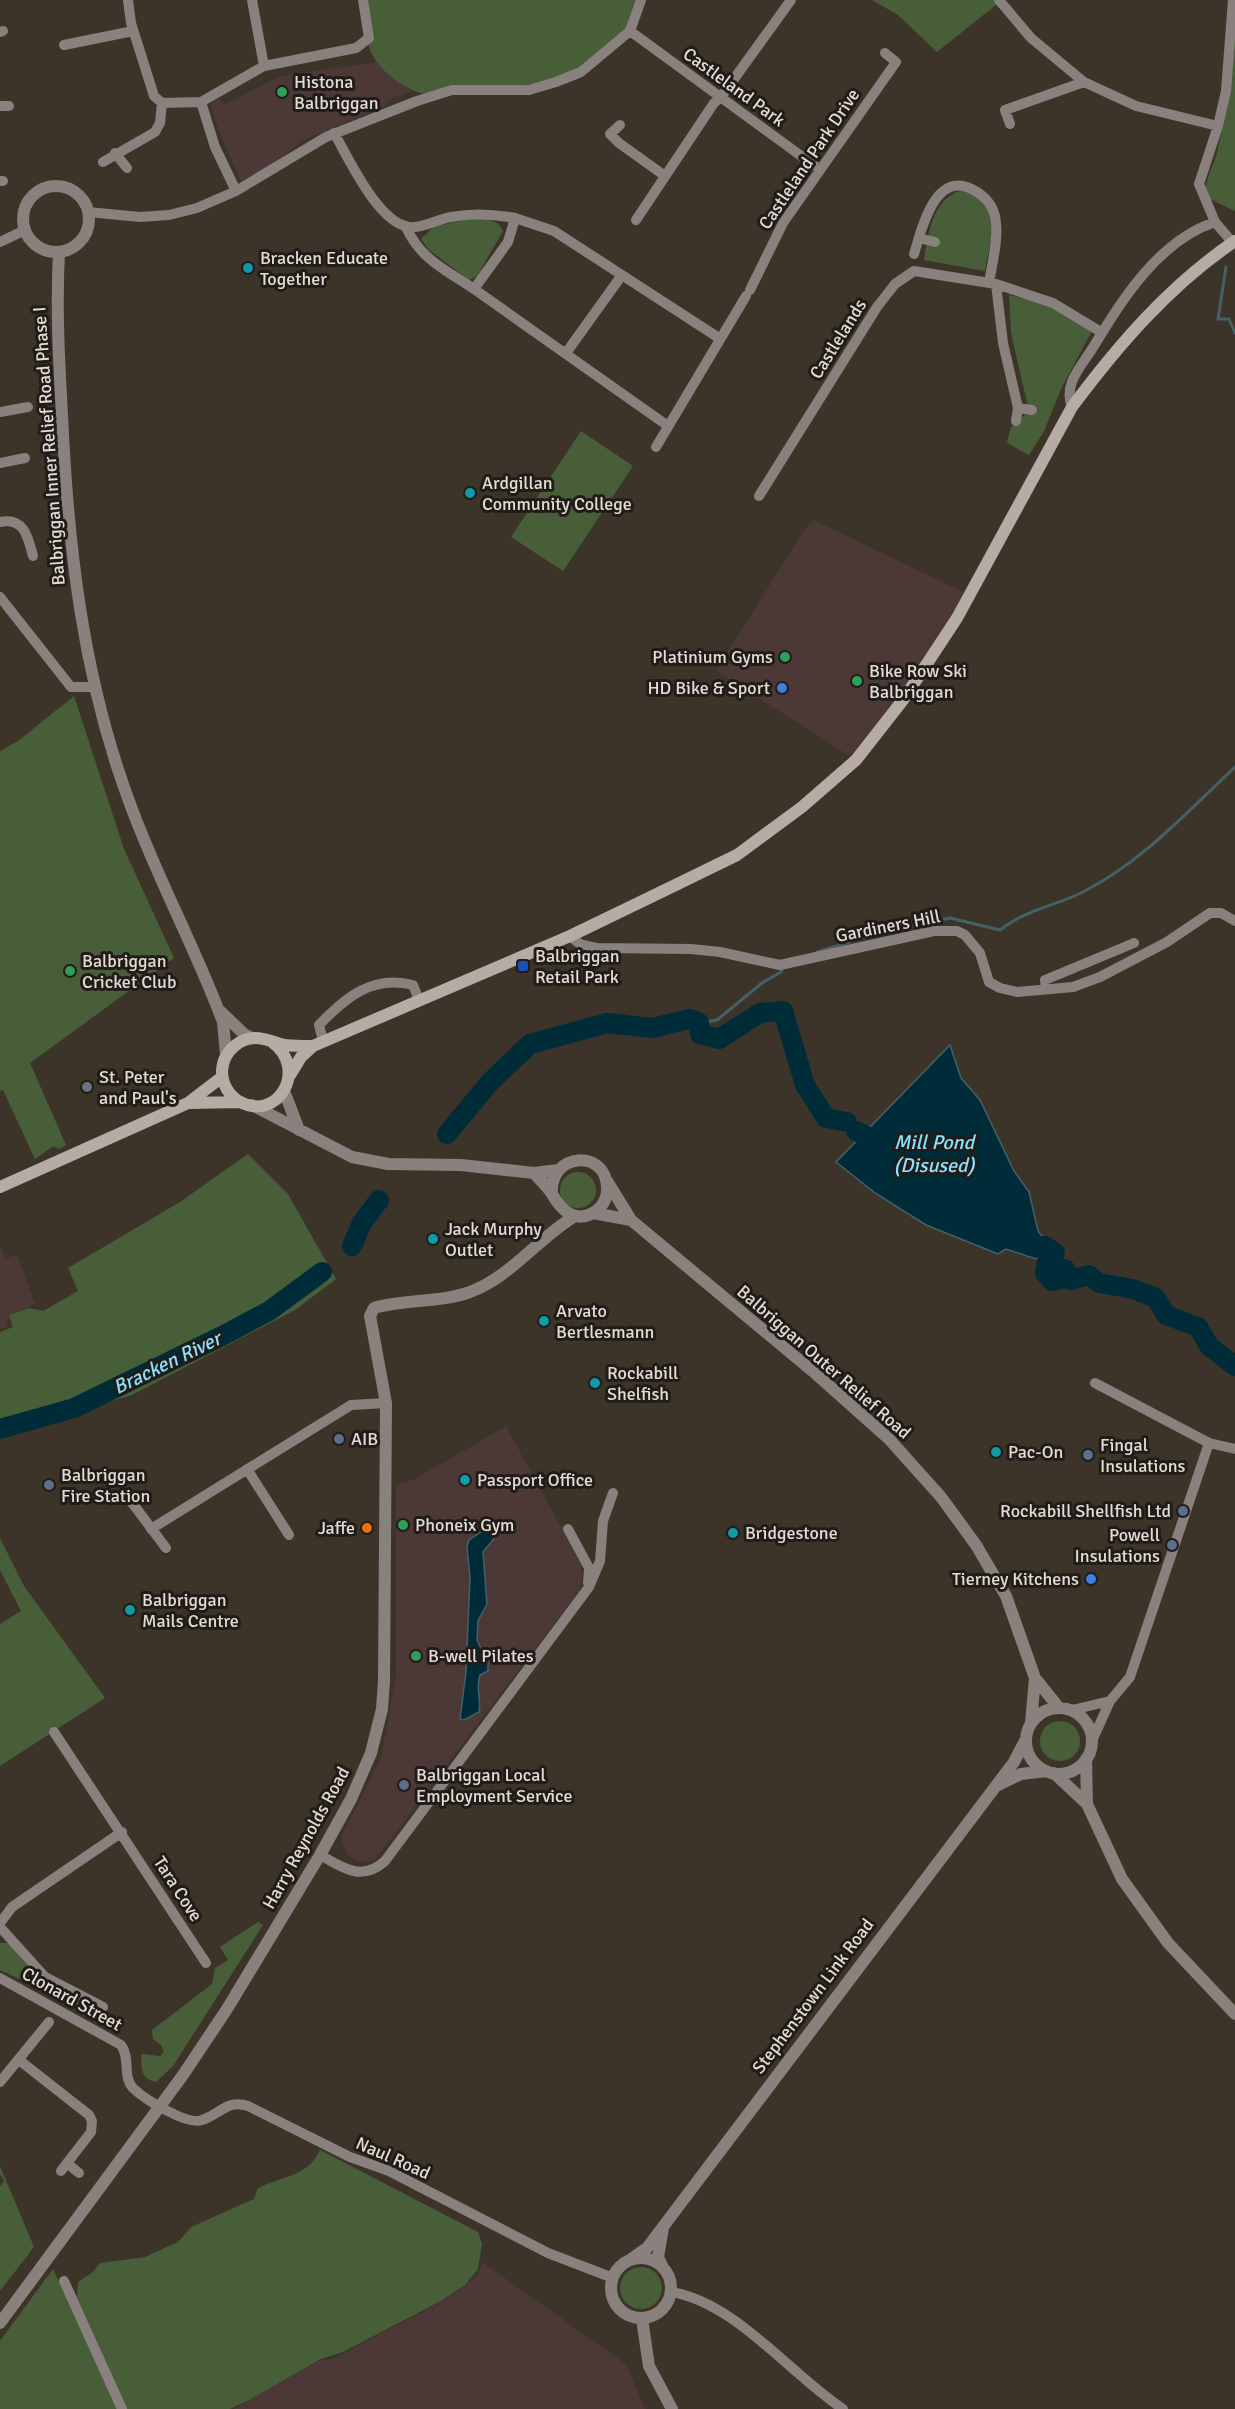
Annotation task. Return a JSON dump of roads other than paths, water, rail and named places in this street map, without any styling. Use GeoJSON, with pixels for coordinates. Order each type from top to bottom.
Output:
{"type":"FeatureCollection","features":[{"type":"Feature","properties":{"kind":"main road"},"geometry":{"type":"LineString","coordinates":[[188,1103],[270,1103],[284,1091],[301,1057],[318,1044],[570,936],[737,855],[802,807],[856,760],[903,700],[957,618],[1072,407],[1138,325],[1194,271],[1234,242]]}},
{"type":"Feature","properties":{"kind":"main road"},"geometry":{"type":"LineString","coordinates":[[247,1104],[226,1087],[222,1077],[226,1055],[242,1041],[252,1038],[272,1042],[318,1044]]}},
{"type":"Feature","properties":{"kind":"main road"},"geometry":{"type":"LineString","coordinates":[[272,1042],[286,1055],[290,1075]]}},
{"type":"Feature","properties":{"kind":"main road"},"geometry":{"type":"LineString","coordinates":[[0,1187],[188,1103],[222,1077]]}},
{"type":"Feature","properties":{"kind":"street"},"geometry":{"type":"LineString","coordinates":[[128,0],[133,31],[154,96],[162,103],[201,102],[264,66],[356,48],[366,43],[369,38],[363,0]]}},
{"type":"Feature","properties":{"kind":"street"},"geometry":{"type":"LineString","coordinates":[[252,0],[264,66]]}},
{"type":"Feature","properties":{"kind":"street"},"geometry":{"type":"LineString","coordinates":[[88,212],[140,217],[169,215],[197,208],[236,191],[334,134],[417,101],[452,90],[529,90],[556,82],[581,72],[630,31],[641,0]]}},
{"type":"Feature","properties":{"kind":"street"},"geometry":{"type":"LineString","coordinates":[[636,220],[714,103],[721,98],[791,0]]}},
{"type":"Feature","properties":{"kind":"street"},"geometry":{"type":"LineString","coordinates":[[999,0],[1031,38],[1084,82],[1136,106],[1218,126]]}},
{"type":"Feature","properties":{"kind":"street"},"geometry":{"type":"LineString","coordinates":[[1233,0],[1226,91],[1218,126],[1199,184],[1215,222],[1234,242]]}},
{"type":"Feature","properties":{"kind":"street"},"geometry":{"type":"LineString","coordinates":[[64,45],[133,31]]}},
{"type":"Feature","properties":{"kind":"street","name":"Castleland Park"},"geometry":{"type":"LineString","coordinates":[[630,31],[819,169]]}},
{"type":"Feature","properties":{"kind":"street","name":"Castleland Park Drive"},"geometry":{"type":"LineString","coordinates":[[656,447],[719,338],[748,293],[783,223],[896,62],[885,54]]}},
{"type":"Feature","properties":{"kind":"street"},"geometry":{"type":"LineString","coordinates":[[1010,124],[1005,110],[1084,82]]}},
{"type":"Feature","properties":{"kind":"street"},"geometry":{"type":"LineString","coordinates":[[201,102],[214,147],[236,191]]}},
{"type":"Feature","properties":{"kind":"street"},"geometry":{"type":"LineString","coordinates":[[103,162],[155,132],[160,123],[162,103]]}},
{"type":"Feature","properties":{"kind":"street"},"geometry":{"type":"LineString","coordinates":[[620,125],[610,134],[665,176]]}},
{"type":"Feature","properties":{"kind":"street"},"geometry":{"type":"LineString","coordinates":[[334,134],[364,187],[395,222],[406,227],[485,213],[515,218],[554,231],[719,338]]}},
{"type":"Feature","properties":{"kind":"street"},"geometry":{"type":"LineString","coordinates":[[115,153],[126,168]]}},
{"type":"Feature","properties":{"kind":"street"},"geometry":{"type":"LineString","coordinates":[[914,254],[928,209],[940,195],[952,187],[965,186],[976,191],[992,208],[996,223],[992,284],[1018,408],[1016,422]]}},
{"type":"Feature","properties":{"kind":"street"},"geometry":{"type":"LineString","coordinates":[[48,187],[69,188],[78,194],[88,212],[86,234],[79,243],[59,252],[38,247],[25,230],[25,208],[38,192],[48,187]]}},
{"type":"Feature","properties":{"kind":"street"},"geometry":{"type":"LineString","coordinates":[[474,289],[508,242],[515,218]]}},
{"type":"Feature","properties":{"kind":"street"},"geometry":{"type":"LineString","coordinates":[[1072,407],[1069,399],[1071,381],[1121,302],[1153,264],[1188,235],[1215,222]]}},
{"type":"Feature","properties":{"kind":"street"},"geometry":{"type":"LineString","coordinates":[[406,227],[413,243],[422,255],[668,426]]}},
{"type":"Feature","properties":{"kind":"street"},"geometry":{"type":"LineString","coordinates":[[0,242],[25,230]]}},
{"type":"Feature","properties":{"kind":"street"},"geometry":{"type":"LineString","coordinates":[[919,238],[935,242]]}},
{"type":"Feature","properties":{"kind":"street","name":"Balbriggan Inner Relief Road Phase I"},"geometry":{"type":"LineString","coordinates":[[59,252],[58,347],[68,527],[75,585],[94,687],[129,802],[223,1022],[226,1055]]}},
{"type":"Feature","properties":{"kind":"street","name":"Castlelands"},"geometry":{"type":"LineString","coordinates":[[759,496],[877,307],[895,284],[914,271],[992,284],[1053,303],[1101,332]]}},
{"type":"Feature","properties":{"kind":"street"},"geometry":{"type":"LineString","coordinates":[[566,353],[622,275]]}},
{"type":"Feature","properties":{"kind":"street"},"geometry":{"type":"LineString","coordinates":[[0,412],[28,406]]}},
{"type":"Feature","properties":{"kind":"street"},"geometry":{"type":"LineString","coordinates":[[1018,408],[1032,410]]}},
{"type":"Feature","properties":{"kind":"street"},"geometry":{"type":"LineString","coordinates":[[0,463],[25,458]]}},
{"type":"Feature","properties":{"kind":"street"},"geometry":{"type":"LineString","coordinates":[[0,522],[13,520],[20,524],[27,534],[33,556]]}},
{"type":"Feature","properties":{"kind":"street"},"geometry":{"type":"LineString","coordinates":[[0,597],[71,687],[94,687]]}},
{"type":"Feature","properties":{"kind":"street","name":"Gardiners Hill"},"geometry":{"type":"LineString","coordinates":[[570,936],[580,944],[597,948],[700,950],[784,965],[934,931],[957,931],[974,943],[989,982],[1000,988],[1017,992],[1072,987],[1100,978],[1167,942],[1210,914],[1221,913],[1235,921]]}},
{"type":"Feature","properties":{"kind":"street"},"geometry":{"type":"LineString","coordinates":[[1046,990],[1045,980],[1134,943]]}},
{"type":"Feature","properties":{"kind":"street"},"geometry":{"type":"LineString","coordinates":[[318,1044],[319,1025],[343,1000],[357,992],[381,984],[404,983],[413,985],[419,1000]]}},
{"type":"Feature","properties":{"kind":"street","name":"Balbriggan Inner Relief Road Phase I"},"geometry":{"type":"LineString","coordinates":[[217,1008],[244,1034],[252,1038]]}},
{"type":"Feature","properties":{"kind":"street"},"geometry":{"type":"LineString","coordinates":[[284,1091],[299,1130]]}},
{"type":"Feature","properties":{"kind":"street"},"geometry":{"type":"LineString","coordinates":[[247,1104],[328,1147],[352,1157],[370,1161],[388,1164],[513,1169],[534,1173],[558,1170]]}},
{"type":"Feature","properties":{"kind":"street"},"geometry":{"type":"LineString","coordinates":[[534,1173],[553,1198],[566,1213],[575,1216],[593,1213],[606,1199],[607,1181],[597,1167],[581,1160],[564,1164],[553,1178],[553,1198],[552,1230]]}},
{"type":"Feature","properties":{"kind":"street","name":"Balbriggan Outer Relief Road"},"geometry":{"type":"LineString","coordinates":[[607,1181],[631,1220],[889,1439],[941,1497],[976,1545],[1006,1596],[1035,1678],[1059,1708]]}},
{"type":"Feature","properties":{"kind":"street","name":"Balbriggan Outer Relief Road"},"geometry":{"type":"LineString","coordinates":[[593,1213],[631,1220]]}},
{"type":"Feature","properties":{"kind":"street","name":"Harry Reynolds Road"},"geometry":{"type":"LineString","coordinates":[[0,2323],[161,2106],[227,2010],[320,1855],[365,1770],[382,1709],[386,1651],[387,1403],[371,1324],[370,1316],[374,1308],[389,1304],[440,1299],[471,1292],[522,1260],[552,1230],[575,1216]]}},
{"type":"Feature","properties":{"kind":"street"},"geometry":{"type":"LineString","coordinates":[[1095,1383],[1209,1443],[1235,1449]]}},
{"type":"Feature","properties":{"kind":"street"},"geometry":{"type":"LineString","coordinates":[[152,1529],[351,1405],[387,1403]]}},
{"type":"Feature","properties":{"kind":"street"},"geometry":{"type":"LineString","coordinates":[[1209,1443],[1130,1677],[1110,1701],[1092,1741],[1086,1759],[1087,1804],[1122,1879],[1146,1914],[1204,1984],[1235,2014]]}},
{"type":"Feature","properties":{"kind":"street"},"geometry":{"type":"LineString","coordinates":[[247,1468],[289,1535]]}},
{"type":"Feature","properties":{"kind":"street"},"geometry":{"type":"LineString","coordinates":[[320,1855],[356,1873],[376,1869],[385,1861],[587,1589],[600,1561],[603,1521],[613,1493]]}},
{"type":"Feature","properties":{"kind":"street"},"geometry":{"type":"LineString","coordinates":[[130,1500],[166,1548]]}},
{"type":"Feature","properties":{"kind":"street"},"geometry":{"type":"LineString","coordinates":[[568,1529],[589,1568],[587,1589]]}},
{"type":"Feature","properties":{"kind":"street","name":"Balbriggan Outer Relief Road"},"geometry":{"type":"LineString","coordinates":[[1031,1723],[1035,1678]]}},
{"type":"Feature","properties":{"kind":"street"},"geometry":{"type":"LineString","coordinates":[[1087,1804],[1031,1758],[1026,1738],[1031,1723],[1044,1711],[1059,1708],[1072,1710],[1110,1701]]}},
{"type":"Feature","properties":{"kind":"street"},"geometry":{"type":"LineString","coordinates":[[1072,1710],[1086,1722],[1092,1741]]}},
{"type":"Feature","properties":{"kind":"street","name":"Tara Cove"},"geometry":{"type":"LineString","coordinates":[[54,1731],[206,1962]]}},
{"type":"Feature","properties":{"kind":"street","name":"Stephenstown Link Road"},"geometry":{"type":"LineString","coordinates":[[630,2260],[643,2253],[663,2227],[1014,1762],[1026,1738]]}},
{"type":"Feature","properties":{"kind":"street"},"geometry":{"type":"LineString","coordinates":[[1050,1772],[1072,1771],[1086,1759]]}},
{"type":"Feature","properties":{"kind":"street","name":"Stephenstown Link Road"},"geometry":{"type":"LineString","coordinates":[[993,1787],[1021,1774],[1050,1772]]}},
{"type":"Feature","properties":{"kind":"street"},"geometry":{"type":"LineString","coordinates":[[103,2007],[45,1977],[0,1925],[12,1907],[122,1832]]}},
{"type":"Feature","properties":{"kind":"street","name":"Clonard Street"},"geometry":{"type":"LineString","coordinates":[[0,1978],[121,2045],[127,2055],[130,2083],[134,2089],[161,2106]]}},
{"type":"Feature","properties":{"kind":"street"},"geometry":{"type":"LineString","coordinates":[[0,2082],[49,2022]]}},
{"type":"Feature","properties":{"kind":"street"},"geometry":{"type":"LineString","coordinates":[[19,2060],[89,2115],[93,2121],[91,2132],[64,2167],[79,2173]]}},
{"type":"Feature","properties":{"kind":"street","name":"Naul Road"},"geometry":{"type":"LineString","coordinates":[[161,2106],[185,2120],[194,2122],[201,2121],[232,2104],[248,2106],[350,2157],[389,2171],[548,2253],[613,2278]]}},
{"type":"Feature","properties":{"kind":"street","name":"Stephenstown Link Road"},"geometry":{"type":"LineString","coordinates":[[662,2266],[658,2257],[663,2227]]}},
{"type":"Feature","properties":{"kind":"street"},"geometry":{"type":"LineString","coordinates":[[647,2259],[662,2266],[670,2278],[671,2292],[661,2311],[642,2319],[626,2314],[615,2303],[611,2287],[613,2278],[623,2264],[630,2260],[647,2259]]}},
{"type":"Feature","properties":{"kind":"street"},"geometry":{"type":"LineString","coordinates":[[64,2281],[122,2409]]}},
{"type":"Feature","properties":{"kind":"street"},"geometry":{"type":"LineString","coordinates":[[671,2292],[684,2294],[739,2324],[806,2382],[843,2409]]}},
{"type":"Feature","properties":{"kind":"street"},"geometry":{"type":"LineString","coordinates":[[642,2319],[648,2366],[672,2409]]}},
{"type":"Feature","properties":{"kind":"water","name":"Mill Pond (Disused)"},"geometry":{"type":"Polygon","coordinates":[[[950,1045],[961,1078],[980,1100],[1014,1171],[1029,1192],[1038,1231],[1055,1253],[1036,1259],[1006,1249],[998,1254],[926,1225],[875,1193],[836,1162],[950,1045]]]}},
{"type":"Feature","properties":{"kind":"water"},"geometry":{"type":"Polygon","coordinates":[[[493,1524],[496,1527],[493,1540],[483,1552],[487,1604],[478,1621],[477,1640],[488,1663],[488,1671],[480,1675],[479,1712],[464,1720],[460,1719],[466,1672],[470,1578],[467,1547],[469,1540],[493,1524]]]}},
{"type":"Feature","properties":{"kind":"waterway"},"geometry":{"type":"LineString","coordinates":[[1226,267],[1218,319],[1229,319],[1235,333]]}},
{"type":"Feature","properties":{"kind":"waterway"},"geometry":{"type":"LineString","coordinates":[[817,952],[876,934],[950,918],[1000,930],[1030,913],[1083,892],[1105,880],[1163,835],[1235,767]]}},
{"type":"Feature","properties":{"kind":"waterway"},"geometry":{"type":"LineString","coordinates":[[699,1023],[717,1020],[762,983],[781,972],[783,967]]}},
{"type":"Feature","properties":{"kind":"waterway","name":"Bracken River"},"geometry":{"type":"LineString","coordinates":[[447,1134],[490,1082],[530,1044],[607,1023],[652,1028],[690,1019],[699,1023],[700,1034],[719,1039],[760,1013],[783,1011],[805,1085],[826,1118],[847,1122]]}},
{"type":"Feature","properties":{"kind":"waterway","name":"Bracken River"},"geometry":{"type":"LineString","coordinates":[[856,1131],[886,1146]]}},
{"type":"Feature","properties":{"kind":"waterway","name":"Bracken River"},"geometry":{"type":"LineString","coordinates":[[352,1246],[362,1223],[379,1200]]}},
{"type":"Feature","properties":{"kind":"waterway","name":"Bracken River"},"geometry":{"type":"LineString","coordinates":[[1031,1246],[1045,1246],[1055,1253],[1047,1262],[1045,1273],[1052,1281],[1062,1279],[1065,1269],[1070,1280],[1089,1275],[1099,1283],[1133,1289],[1156,1298],[1166,1315],[1198,1327],[1209,1346],[1235,1366]]}},
{"type":"Feature","properties":{"kind":"waterway","name":"Bracken River"},"geometry":{"type":"LineString","coordinates":[[0,1429],[74,1408],[222,1336],[269,1311],[322,1272]]}},
{"type":"Feature","properties":{"kind":"place","name":"Histona Balbriggan"},"geometry":{"type":"Point","coordinates":[282,92]}},
{"type":"Feature","properties":{"kind":"place","name":"Bracken Educate Together"},"geometry":{"type":"Point","coordinates":[248,268]}},
{"type":"Feature","properties":{"kind":"place","name":"Ardgillan Community College"},"geometry":{"type":"Point","coordinates":[470,493]}},
{"type":"Feature","properties":{"kind":"place","name":"Platinium Gyms"},"geometry":{"type":"Point","coordinates":[785,657]}},
{"type":"Feature","properties":{"kind":"place","name":"Bike Row Ski Balbriggan"},"geometry":{"type":"Point","coordinates":[857,681]}},
{"type":"Feature","properties":{"kind":"place","name":"HD Bike & Sport"},"geometry":{"type":"Point","coordinates":[782,688]}},
{"type":"Feature","properties":{"kind":"place","name":"Balbriggan Retail Park"},"geometry":{"type":"Point","coordinates":[523,966]}},
{"type":"Feature","properties":{"kind":"place","name":"Balbriggan Cricket Club"},"geometry":{"type":"Point","coordinates":[70,971]}},
{"type":"Feature","properties":{"kind":"place","name":"St. Peter and Paul's"},"geometry":{"type":"Point","coordinates":[87,1087]}},
{"type":"Feature","properties":{"kind":"place","name":"Jack Murphy Outlet"},"geometry":{"type":"Point","coordinates":[433,1239]}},
{"type":"Feature","properties":{"kind":"place","name":"Arvato Bertlesmann"},"geometry":{"type":"Point","coordinates":[544,1321]}},
{"type":"Feature","properties":{"kind":"place","name":"Rockabill Shelfish"},"geometry":{"type":"Point","coordinates":[595,1383]}},
{"type":"Feature","properties":{"kind":"place","name":"AIB"},"geometry":{"type":"Point","coordinates":[339,1439]}},
{"type":"Feature","properties":{"kind":"place","name":"Pac-On"},"geometry":{"type":"Point","coordinates":[996,1452]}},
{"type":"Feature","properties":{"kind":"place","name":"Fingal Insulations"},"geometry":{"type":"Point","coordinates":[1088,1455]}},
{"type":"Feature","properties":{"kind":"place","name":"Passport Office"},"geometry":{"type":"Point","coordinates":[465,1480]}},
{"type":"Feature","properties":{"kind":"place","name":"Balbriggan Fire Station"},"geometry":{"type":"Point","coordinates":[49,1485]}},
{"type":"Feature","properties":{"kind":"place","name":"Rockabill Shellfish Ltd"},"geometry":{"type":"Point","coordinates":[1183,1511]}},
{"type":"Feature","properties":{"kind":"place","name":"Phoneix Gym"},"geometry":{"type":"Point","coordinates":[403,1525]}},
{"type":"Feature","properties":{"kind":"place","name":"Jaffe"},"geometry":{"type":"Point","coordinates":[367,1528]}},
{"type":"Feature","properties":{"kind":"place","name":"Bridgestone"},"geometry":{"type":"Point","coordinates":[733,1533]}},
{"type":"Feature","properties":{"kind":"place","name":"Powell Insulations"},"geometry":{"type":"Point","coordinates":[1172,1545]}},
{"type":"Feature","properties":{"kind":"place","name":"Tierney Kitchens"},"geometry":{"type":"Point","coordinates":[1091,1579]}},
{"type":"Feature","properties":{"kind":"place","name":"Balbriggan Mails Centre"},"geometry":{"type":"Point","coordinates":[130,1610]}},
{"type":"Feature","properties":{"kind":"place","name":"B-well Pilates"},"geometry":{"type":"Point","coordinates":[416,1656]}},
{"type":"Feature","properties":{"kind":"place","name":"Balbriggan Local Employment Service"},"geometry":{"type":"Point","coordinates":[404,1785]}}]}
